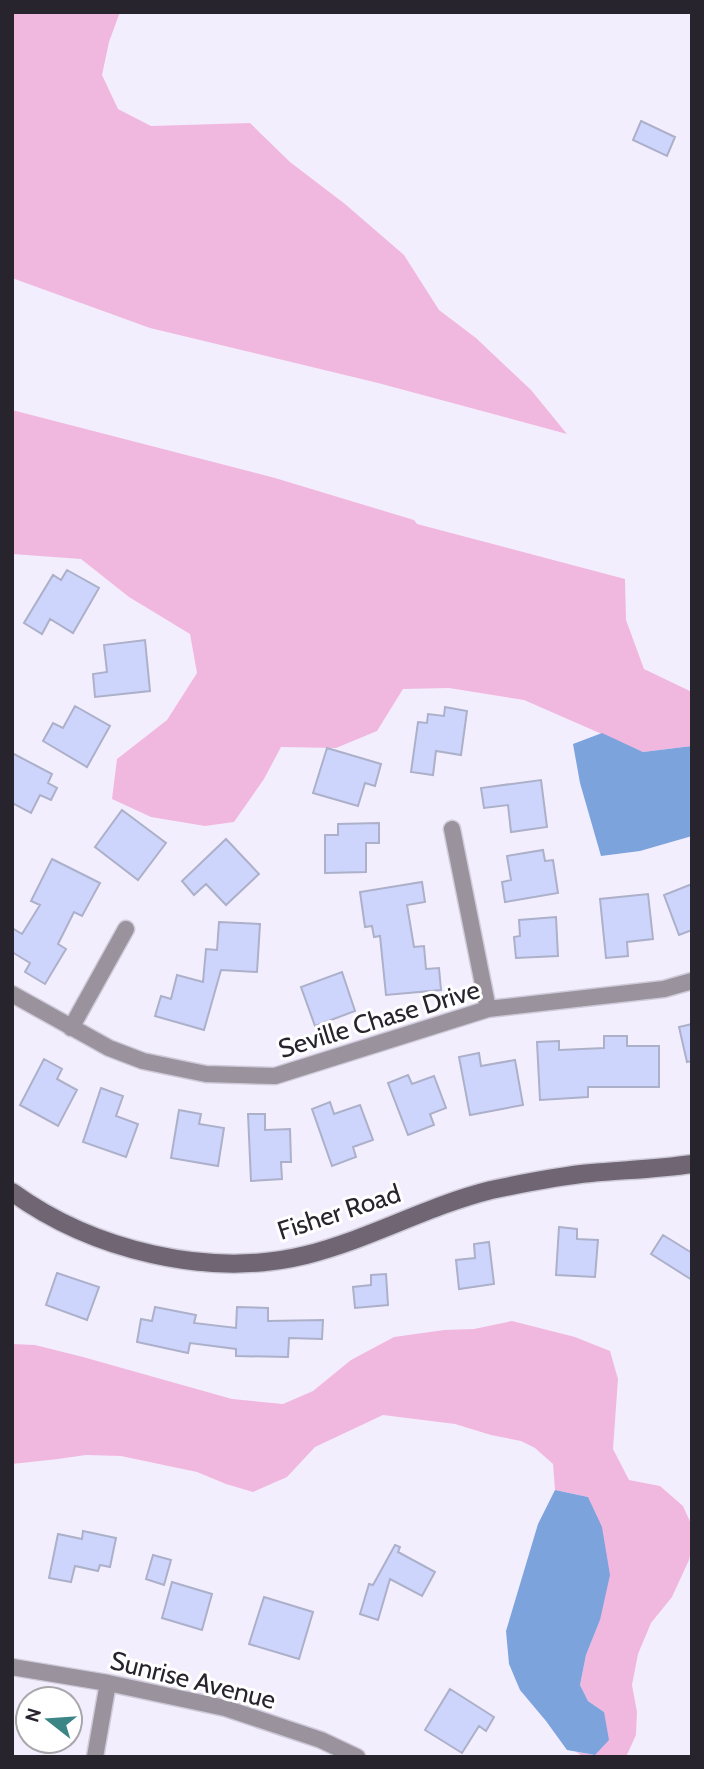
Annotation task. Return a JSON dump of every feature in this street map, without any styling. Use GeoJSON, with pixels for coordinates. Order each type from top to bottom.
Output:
{"type":"FeatureCollection","features":[{"type":"Feature","properties":{"kind":"street"},"geometry":{"type":"LineString","coordinates":[[452,829],[488,1009]]}},
{"type":"Feature","properties":{"kind":"street"},"geometry":{"type":"LineString","coordinates":[[71,1028],[126,929]]}},
{"type":"Feature","properties":{"kind":"street","name":"Seville Chase Drive"},"geometry":{"type":"LineString","coordinates":[[12,994],[109,1048],[143,1060],[206,1074],[275,1076],[488,1009],[664,989],[692,981]]}},
{"type":"Feature","properties":{"kind":"street","name":"Fisher Road"},"geometry":{"type":"LineString","coordinates":[[12,1192],[71,1227],[135,1252],[194,1262],[254,1263],[304,1256],[359,1239],[447,1203],[490,1191],[589,1173],[692,1164]]}},
{"type":"Feature","properties":{"kind":"street","name":"Sunrise Avenue"},"geometry":{"type":"LineString","coordinates":[[12,1667],[108,1683],[225,1708],[321,1740],[357,1757]]}},
{"type":"Feature","properties":{"kind":"street"},"geometry":{"type":"LineString","coordinates":[[95,1757],[108,1683]]}},
{"type":"Feature","properties":{"kind":"shaded area"},"geometry":{"type":"Polygon","coordinates":[[[12,12],[120,12],[109,42],[102,75],[118,109],[151,126],[250,123],[290,162],[345,204],[404,255],[439,310],[476,338],[531,390],[567,434],[378,383],[150,328],[12,278],[12,12]]]}},
{"type":"Feature","properties":{"kind":"shaded area"},"geometry":{"type":"Polygon","coordinates":[[[12,410],[275,478],[414,520],[417,524],[625,579],[626,620],[644,669],[692,692],[692,746],[643,752],[524,700],[449,688],[403,689],[377,731],[336,748],[281,747],[264,779],[234,822],[205,826],[151,817],[112,799],[117,759],[167,720],[197,673],[190,634],[129,597],[81,559],[12,554],[12,410]]]}},
{"type":"Feature","properties":{"kind":"shaded area"},"geometry":{"type":"Polygon","coordinates":[[[512,1321],[575,1337],[610,1351],[618,1379],[613,1449],[629,1480],[660,1486],[683,1506],[692,1526],[689,1560],[672,1597],[651,1623],[638,1654],[632,1685],[637,1712],[636,1735],[626,1757],[584,1757],[576,1752],[595,1755],[604,1712],[588,1701],[580,1685],[586,1655],[600,1620],[588,1497],[555,1490],[553,1464],[535,1448],[521,1441],[455,1424],[383,1415],[315,1447],[287,1477],[253,1492],[197,1472],[121,1456],[86,1455],[12,1464],[12,1344],[35,1345],[83,1357],[232,1399],[283,1404],[313,1391],[351,1360],[394,1337],[474,1329],[512,1321]]]}},
{"type":"Feature","properties":{"kind":"water"},"geometry":{"type":"Polygon","coordinates":[[[602,733],[643,752],[692,746],[692,836],[640,851],[601,856],[580,783],[573,744],[602,733]]]}},
{"type":"Feature","properties":{"kind":"water"},"geometry":{"type":"Polygon","coordinates":[[[555,1490],[588,1497],[602,1527],[610,1575],[600,1620],[586,1655],[580,1685],[588,1701],[604,1712],[609,1740],[595,1755],[567,1750],[520,1690],[509,1664],[506,1631],[538,1524],[555,1490]]]}},
{"type":"Feature","properties":{"kind":"building"},"geometry":{"type":"Polygon","coordinates":[[[641,121],[675,137],[667,156],[633,140],[641,121]]]}},
{"type":"Feature","properties":{"kind":"building"},"geometry":{"type":"Polygon","coordinates":[[[67,570],[99,588],[73,633],[50,619],[42,634],[24,623],[53,575],[61,580],[67,570]]]}},
{"type":"Feature","properties":{"kind":"building"},"geometry":{"type":"Polygon","coordinates":[[[145,640],[150,691],[95,697],[93,674],[107,672],[104,645],[145,640]]]}},
{"type":"Feature","properties":{"kind":"building"},"geometry":{"type":"Polygon","coordinates":[[[75,706],[110,726],[87,767],[43,741],[53,723],[63,728],[75,706]]]}},
{"type":"Feature","properties":{"kind":"building"},"geometry":{"type":"Polygon","coordinates":[[[445,707],[467,711],[461,755],[436,751],[433,775],[411,772],[418,722],[427,723],[428,714],[444,716],[445,707]]]}},
{"type":"Feature","properties":{"kind":"building"},"geometry":{"type":"Polygon","coordinates":[[[327,748],[381,764],[375,786],[365,783],[358,806],[313,793],[327,748]]]}},
{"type":"Feature","properties":{"kind":"building"},"geometry":{"type":"Polygon","coordinates":[[[12,753],[52,774],[48,783],[57,788],[51,800],[40,795],[31,813],[12,803],[12,753]]]}},
{"type":"Feature","properties":{"kind":"building"},"geometry":{"type":"Polygon","coordinates":[[[541,780],[547,827],[511,832],[508,805],[484,808],[481,788],[541,780]]]}},
{"type":"Feature","properties":{"kind":"building"},"geometry":{"type":"Polygon","coordinates":[[[122,810],[166,843],[138,880],[95,847],[122,810]]]}},
{"type":"Feature","properties":{"kind":"building"},"geometry":{"type":"Polygon","coordinates":[[[379,823],[379,843],[366,843],[366,872],[325,873],[325,835],[338,835],[338,824],[379,823]]]}},
{"type":"Feature","properties":{"kind":"building"},"geometry":{"type":"Polygon","coordinates":[[[226,839],[259,874],[226,905],[206,884],[194,895],[182,881],[226,839]]]}},
{"type":"Feature","properties":{"kind":"building"},"geometry":{"type":"Polygon","coordinates":[[[543,850],[545,861],[553,860],[558,893],[505,902],[502,882],[511,880],[507,856],[543,850]]]}},
{"type":"Feature","properties":{"kind":"building"},"geometry":{"type":"Polygon","coordinates":[[[52,859],[100,883],[82,916],[74,912],[58,944],[66,949],[45,984],[25,972],[30,963],[12,952],[12,928],[22,934],[40,905],[31,901],[52,859]]]}},
{"type":"Feature","properties":{"kind":"building"},"geometry":{"type":"Polygon","coordinates":[[[422,882],[425,902],[407,905],[414,947],[424,946],[426,969],[439,968],[441,990],[386,995],[380,936],[374,937],[372,926],[365,927],[360,892],[422,882]]]}},
{"type":"Feature","properties":{"kind":"building"},"geometry":{"type":"Polygon","coordinates":[[[692,884],[692,930],[679,935],[664,895],[692,884]]]}},
{"type":"Feature","properties":{"kind":"building"},"geometry":{"type":"Polygon","coordinates":[[[648,894],[653,939],[627,942],[628,956],[606,958],[600,899],[648,894]]]}},
{"type":"Feature","properties":{"kind":"building"},"geometry":{"type":"Polygon","coordinates":[[[556,917],[558,956],[516,958],[514,937],[520,936],[519,920],[556,917]]]}},
{"type":"Feature","properties":{"kind":"building"},"geometry":{"type":"Polygon","coordinates":[[[219,922],[260,924],[257,972],[221,970],[204,1030],[155,1016],[161,996],[171,999],[177,975],[203,982],[206,949],[217,950],[219,922]]]}},
{"type":"Feature","properties":{"kind":"building"},"geometry":{"type":"Polygon","coordinates":[[[342,972],[355,1011],[315,1026],[301,987],[342,972]]]}},
{"type":"Feature","properties":{"kind":"building"},"geometry":{"type":"Polygon","coordinates":[[[692,1024],[692,1061],[687,1062],[679,1027],[692,1024]]]}},
{"type":"Feature","properties":{"kind":"building"},"geometry":{"type":"Polygon","coordinates":[[[604,1036],[627,1036],[627,1046],[659,1046],[659,1087],[588,1087],[588,1097],[540,1100],[537,1042],[559,1041],[559,1050],[604,1048],[604,1036]]]}},
{"type":"Feature","properties":{"kind":"building"},"geometry":{"type":"Polygon","coordinates":[[[479,1053],[481,1066],[515,1060],[523,1105],[470,1115],[459,1057],[479,1053]]]}},
{"type":"Feature","properties":{"kind":"building"},"geometry":{"type":"Polygon","coordinates":[[[44,1059],[62,1069],[57,1079],[77,1090],[58,1126],[20,1105],[44,1059]]]}},
{"type":"Feature","properties":{"kind":"building"},"geometry":{"type":"Polygon","coordinates":[[[408,1075],[412,1084],[434,1076],[446,1108],[430,1114],[434,1125],[408,1135],[388,1083],[408,1075]]]}},
{"type":"Feature","properties":{"kind":"building"},"geometry":{"type":"Polygon","coordinates":[[[101,1088],[123,1096],[116,1116],[138,1124],[126,1157],[83,1142],[101,1088]]]}},
{"type":"Feature","properties":{"kind":"building"},"geometry":{"type":"Polygon","coordinates":[[[330,1102],[334,1114],[360,1105],[373,1140],[353,1147],[356,1157],[332,1166],[312,1109],[330,1102]]]}},
{"type":"Feature","properties":{"kind":"building"},"geometry":{"type":"Polygon","coordinates":[[[179,1110],[201,1114],[199,1124],[224,1128],[218,1166],[171,1158],[179,1110]]]}},
{"type":"Feature","properties":{"kind":"building"},"geometry":{"type":"Polygon","coordinates":[[[248,1114],[265,1114],[265,1130],[290,1129],[291,1162],[281,1162],[282,1179],[251,1181],[248,1114]]]}},
{"type":"Feature","properties":{"kind":"building"},"geometry":{"type":"Polygon","coordinates":[[[559,1227],[577,1229],[577,1239],[598,1240],[595,1277],[556,1275],[559,1227]]]}},
{"type":"Feature","properties":{"kind":"building"},"geometry":{"type":"Polygon","coordinates":[[[663,1235],[692,1253],[692,1280],[651,1254],[663,1235]]]}},
{"type":"Feature","properties":{"kind":"building"},"geometry":{"type":"Polygon","coordinates":[[[489,1242],[494,1284],[459,1289],[456,1260],[475,1258],[474,1244],[489,1242]]]}},
{"type":"Feature","properties":{"kind":"building"},"geometry":{"type":"Polygon","coordinates":[[[57,1273],[99,1287],[87,1320],[46,1305],[57,1273]]]}},
{"type":"Feature","properties":{"kind":"building"},"geometry":{"type":"Polygon","coordinates":[[[386,1274],[388,1305],[355,1308],[353,1287],[371,1285],[371,1275],[386,1274]]]}},
{"type":"Feature","properties":{"kind":"building"},"geometry":{"type":"Polygon","coordinates":[[[155,1307],[196,1315],[194,1323],[236,1328],[237,1307],[268,1308],[268,1321],[323,1320],[322,1339],[289,1338],[288,1357],[236,1356],[236,1349],[190,1343],[188,1353],[137,1342],[141,1319],[152,1321],[155,1307]]]}},
{"type":"Feature","properties":{"kind":"building"},"geometry":{"type":"Polygon","coordinates":[[[83,1531],[116,1538],[110,1567],[100,1565],[98,1571],[75,1566],[71,1582],[49,1578],[58,1534],[82,1539],[83,1531]]]}},
{"type":"Feature","properties":{"kind":"building"},"geometry":{"type":"Polygon","coordinates":[[[395,1545],[400,1547],[398,1552],[435,1572],[422,1596],[390,1579],[378,1620],[360,1614],[369,1584],[373,1585],[395,1545]]]}},
{"type":"Feature","properties":{"kind":"building"},"geometry":{"type":"Polygon","coordinates":[[[153,1555],[171,1560],[164,1585],[146,1579],[153,1555]]]}},
{"type":"Feature","properties":{"kind":"building"},"geometry":{"type":"Polygon","coordinates":[[[172,1582],[212,1594],[202,1630],[162,1618],[172,1582]]]}},
{"type":"Feature","properties":{"kind":"building"},"geometry":{"type":"Polygon","coordinates":[[[264,1597],[313,1612],[299,1659],[249,1644],[264,1597]]]}},
{"type":"Feature","properties":{"kind":"building"},"geometry":{"type":"Polygon","coordinates":[[[450,1689],[494,1717],[486,1731],[479,1726],[462,1753],[425,1730],[450,1689]]]}}]}
